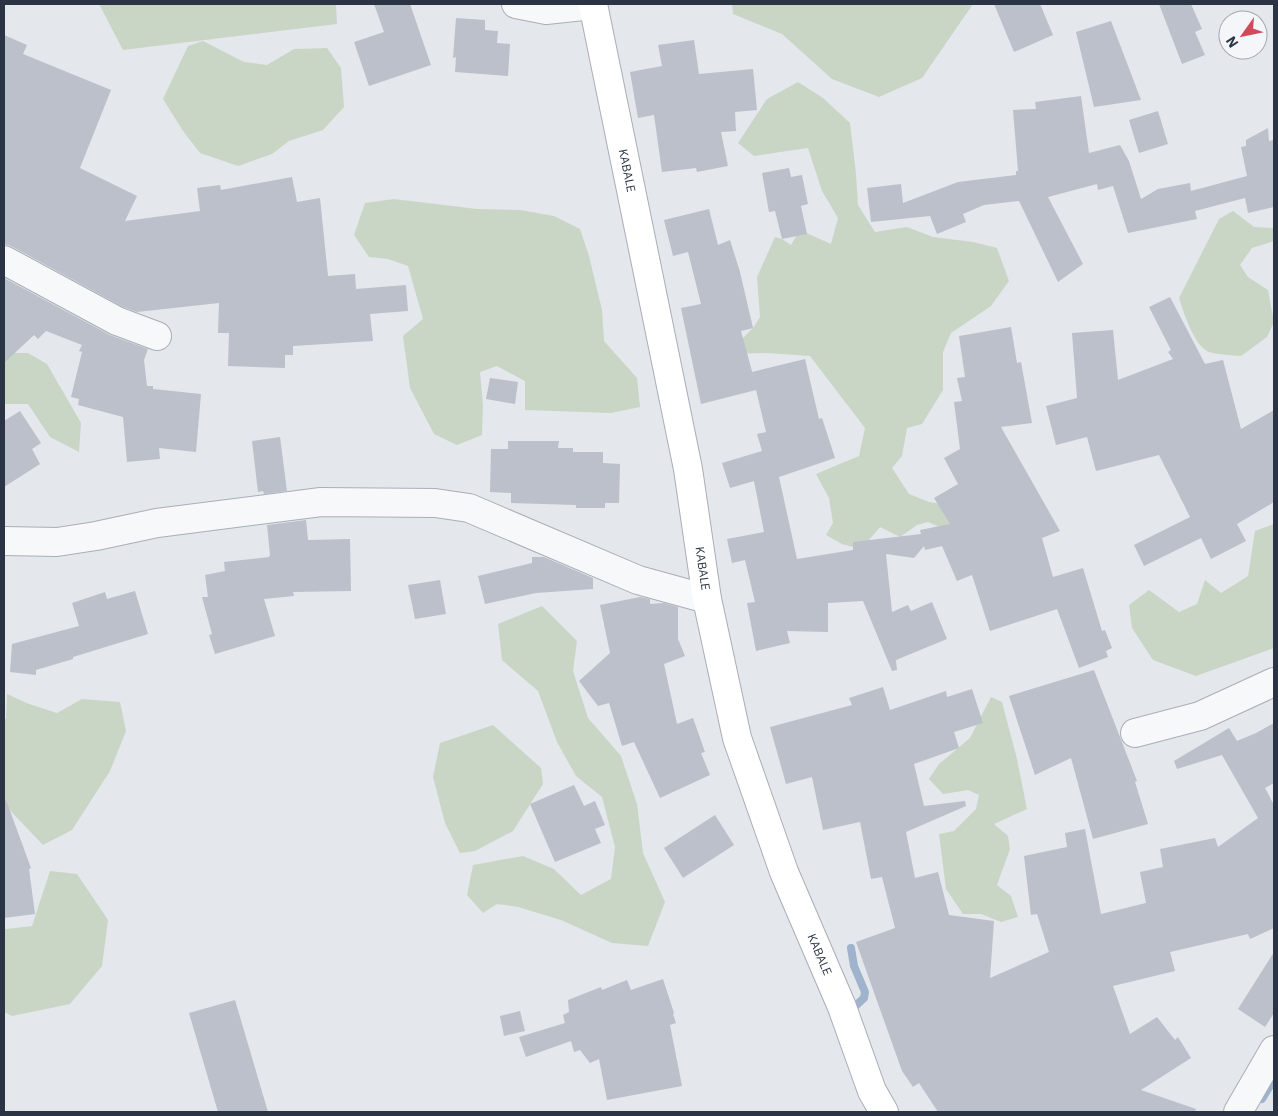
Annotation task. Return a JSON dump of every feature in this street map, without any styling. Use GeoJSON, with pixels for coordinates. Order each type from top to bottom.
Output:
{"type":"FeatureCollection","features":[{"type":"Feature","properties":{"kind":"street"},"geometry":{"type":"LineString","coordinates":[[516,4],[546,10],[593,4]]}},
{"type":"Feature","properties":{"kind":"street","name":"KABALE"},"geometry":{"type":"LineString","coordinates":[[593,4],[688,470],[707,599],[737,738],[784,872],[842,1007],[872,1091],[884,1112]]}},
{"type":"Feature","properties":{"kind":"street"},"geometry":{"type":"LineString","coordinates":[[4,260],[117,321],[157,336]]}},
{"type":"Feature","properties":{"kind":"street"},"geometry":{"type":"LineString","coordinates":[[4,541],[56,542],[157,523],[320,502],[435,503],[468,508],[638,580],[707,599]]}},
{"type":"Feature","properties":{"kind":"street"},"geometry":{"type":"LineString","coordinates":[[1135,733],[1200,716],[1274,682]]}},
{"type":"Feature","properties":{"kind":"street"},"geometry":{"type":"LineString","coordinates":[[1238,1112],[1274,1050]]}},
{"type":"Feature","properties":{"kind":"green space"},"geometry":{"type":"Polygon","coordinates":[[[99,4],[336,4],[337,24],[123,50],[99,4]]]}},
{"type":"Feature","properties":{"kind":"green space"},"geometry":{"type":"Polygon","coordinates":[[[732,4],[973,4],[922,78],[879,97],[832,79],[782,34],[733,14],[732,4]]]}},
{"type":"Feature","properties":{"kind":"green space"},"geometry":{"type":"Polygon","coordinates":[[[203,41],[244,62],[267,65],[294,49],[327,48],[341,68],[344,107],[323,130],[289,141],[272,154],[238,166],[200,153],[183,131],[163,99],[188,46],[203,41]]]}},
{"type":"Feature","properties":{"kind":"green space"},"geometry":{"type":"Polygon","coordinates":[[[798,82],[823,98],[850,123],[858,205],[875,232],[907,227],[933,237],[973,242],[997,248],[1009,281],[991,306],[951,333],[943,352],[943,390],[922,424],[907,428],[902,456],[892,468],[909,494],[929,502],[948,505],[951,524],[942,528],[928,522],[917,525],[900,537],[880,527],[861,549],[842,544],[826,535],[833,523],[829,498],[816,474],[859,456],[865,428],[810,356],[768,353],[727,354],[753,328],[760,317],[757,277],[775,237],[791,245],[800,230],[831,244],[838,218],[822,191],[808,148],[754,156],[738,143],[767,99],[798,82]]]}},
{"type":"Feature","properties":{"kind":"green space"},"geometry":{"type":"Polygon","coordinates":[[[394,199],[477,209],[520,210],[554,216],[580,229],[589,256],[602,310],[604,341],[637,378],[640,407],[611,413],[525,410],[525,381],[497,366],[480,372],[483,406],[482,435],[457,445],[434,434],[410,388],[403,336],[423,319],[408,266],[388,259],[369,257],[354,235],[365,203],[394,199]]]}},
{"type":"Feature","properties":{"kind":"green space"},"geometry":{"type":"Polygon","coordinates":[[[1233,211],[1254,227],[1274,228],[1274,241],[1252,248],[1240,265],[1248,277],[1268,290],[1274,322],[1267,337],[1241,356],[1213,353],[1204,349],[1190,328],[1179,298],[1219,219],[1233,211]]]}},
{"type":"Feature","properties":{"kind":"green space"},"geometry":{"type":"Polygon","coordinates":[[[4,353],[28,353],[47,364],[81,423],[79,452],[50,437],[28,404],[4,404],[4,353]]]}},
{"type":"Feature","properties":{"kind":"green space"},"geometry":{"type":"Polygon","coordinates":[[[1274,524],[1274,648],[1196,676],[1153,660],[1132,628],[1129,605],[1149,590],[1179,612],[1197,604],[1205,580],[1221,593],[1248,576],[1255,531],[1274,524]]]}},
{"type":"Feature","properties":{"kind":"green space"},"geometry":{"type":"Polygon","coordinates":[[[542,606],[577,641],[573,671],[588,718],[621,756],[637,804],[643,853],[665,902],[648,946],[612,943],[561,920],[518,907],[497,904],[483,913],[467,895],[473,865],[523,856],[554,869],[581,895],[611,879],[615,847],[602,797],[576,776],[557,742],[538,691],[502,660],[498,624],[542,606]]]}},
{"type":"Feature","properties":{"kind":"green space"},"geometry":{"type":"Polygon","coordinates":[[[7,694],[29,704],[57,713],[82,699],[120,702],[126,731],[110,771],[72,830],[43,845],[4,804],[4,719],[6,719],[7,694]]]}},
{"type":"Feature","properties":{"kind":"green space"},"geometry":{"type":"Polygon","coordinates":[[[991,697],[1002,702],[1017,759],[1027,809],[994,824],[1008,836],[1010,849],[997,885],[1011,896],[1018,917],[1001,922],[981,914],[963,914],[946,889],[939,834],[954,831],[976,809],[979,795],[968,790],[943,794],[929,779],[939,764],[970,738],[991,697]]]}},
{"type":"Feature","properties":{"kind":"green space"},"geometry":{"type":"Polygon","coordinates":[[[493,725],[541,768],[543,784],[513,831],[475,851],[460,853],[445,823],[433,777],[440,743],[493,725]]]}},
{"type":"Feature","properties":{"kind":"green space"},"geometry":{"type":"Polygon","coordinates":[[[50,871],[77,874],[108,920],[102,966],[70,1004],[12,1016],[4,1012],[4,927],[6,929],[32,926],[50,871]]]}},
{"type":"Feature","properties":{"kind":"building"},"geometry":{"type":"Polygon","coordinates":[[[374,4],[410,4],[431,65],[369,86],[354,42],[384,32],[374,4]]]}},
{"type":"Feature","properties":{"kind":"building"},"geometry":{"type":"Polygon","coordinates":[[[994,4],[1040,4],[1053,35],[1014,52],[994,4]]]}},
{"type":"Feature","properties":{"kind":"building"},"geometry":{"type":"Polygon","coordinates":[[[1159,4],[1191,4],[1202,29],[1195,32],[1205,55],[1182,64],[1159,4]]]}},
{"type":"Feature","properties":{"kind":"building"},"geometry":{"type":"Polygon","coordinates":[[[456,18],[485,20],[485,30],[498,31],[497,43],[510,44],[508,76],[455,72],[456,57],[453,58],[456,18]]]}},
{"type":"Feature","properties":{"kind":"building"},"geometry":{"type":"Polygon","coordinates":[[[1111,21],[1141,100],[1094,107],[1076,32],[1111,21]]]}},
{"type":"Feature","properties":{"kind":"building"},"geometry":{"type":"Polygon","coordinates":[[[4,35],[27,45],[23,54],[111,90],[80,168],[137,196],[125,221],[200,211],[197,188],[220,185],[221,190],[292,177],[297,202],[320,198],[328,276],[355,274],[356,289],[406,285],[408,311],[370,314],[373,341],[293,346],[293,355],[285,355],[285,368],[228,366],[229,333],[218,333],[219,303],[137,312],[123,307],[11,246],[4,244],[4,35]]]}},
{"type":"Feature","properties":{"kind":"building"},"geometry":{"type":"Polygon","coordinates":[[[694,40],[699,74],[753,69],[757,110],[735,112],[736,131],[721,132],[728,166],[697,172],[696,168],[662,172],[654,115],[638,118],[630,72],[662,66],[658,45],[694,40]]]}},
{"type":"Feature","properties":{"kind":"building"},"geometry":{"type":"Polygon","coordinates":[[[1081,96],[1089,153],[1120,145],[1129,161],[1141,199],[1158,189],[1190,183],[1191,191],[1247,176],[1241,147],[1246,146],[1246,140],[1268,128],[1269,141],[1274,140],[1274,207],[1248,213],[1245,198],[1195,211],[1197,219],[1128,233],[1113,186],[1098,190],[1097,184],[1048,197],[1083,264],[1058,282],[1019,201],[984,205],[963,214],[966,222],[937,234],[930,216],[871,222],[867,188],[901,184],[903,203],[958,182],[1016,175],[1016,171],[1018,171],[1013,110],[1036,109],[1035,102],[1081,96]]]}},
{"type":"Feature","properties":{"kind":"building"},"geometry":{"type":"Polygon","coordinates":[[[1158,111],[1168,144],[1139,153],[1129,120],[1158,111]]]}},
{"type":"Feature","properties":{"kind":"building"},"geometry":{"type":"Polygon","coordinates":[[[789,168],[791,177],[802,175],[808,204],[801,206],[807,234],[782,239],[775,211],[769,212],[762,173],[789,168]]]}},
{"type":"Feature","properties":{"kind":"building"},"geometry":{"type":"Polygon","coordinates":[[[709,209],[718,245],[730,240],[740,272],[753,328],[741,331],[752,372],[805,359],[819,419],[822,418],[835,458],[779,477],[797,559],[853,550],[853,542],[921,534],[920,530],[950,524],[934,498],[958,484],[944,458],[960,449],[954,402],[962,401],[957,378],[965,377],[959,336],[1011,327],[1017,363],[1021,362],[1032,423],[1001,427],[1060,531],[1042,538],[1053,577],[1083,568],[1102,631],[1105,630],[1112,648],[1106,651],[1108,657],[1079,668],[1057,609],[990,631],[972,575],[957,581],[942,546],[925,550],[924,546],[914,558],[886,554],[892,612],[908,605],[911,611],[932,602],[947,639],[896,660],[897,670],[892,671],[863,601],[828,603],[828,632],[787,631],[790,643],[756,651],[747,603],[755,602],[745,560],[732,563],[727,539],[764,532],[754,481],[730,488],[722,463],[762,451],[757,434],[766,432],[756,390],[701,404],[681,308],[701,304],[688,252],[673,256],[664,220],[709,209]]]}},
{"type":"Feature","properties":{"kind":"building"},"geometry":{"type":"Polygon","coordinates":[[[4,278],[110,335],[148,349],[144,360],[147,386],[153,386],[153,389],[201,394],[196,452],[159,448],[160,459],[127,462],[123,417],[78,405],[79,399],[71,397],[82,352],[79,351],[82,345],[46,331],[38,339],[34,335],[4,363],[4,278]]]}},
{"type":"Feature","properties":{"kind":"building"},"geometry":{"type":"Polygon","coordinates":[[[1170,297],[1205,364],[1223,360],[1241,429],[1274,410],[1274,502],[1237,524],[1246,541],[1211,559],[1201,538],[1144,566],[1134,545],[1190,517],[1159,455],[1096,471],[1087,437],[1056,445],[1046,406],[1077,398],[1072,333],[1113,330],[1118,380],[1173,359],[1168,352],[1171,350],[1149,307],[1170,297]]]}},
{"type":"Feature","properties":{"kind":"building"},"geometry":{"type":"Polygon","coordinates":[[[490,378],[518,382],[515,404],[486,399],[490,378]]]}},
{"type":"Feature","properties":{"kind":"building"},"geometry":{"type":"Polygon","coordinates":[[[20,411],[41,443],[32,449],[40,464],[4,487],[4,421],[20,411]]]}},
{"type":"Feature","properties":{"kind":"building"},"geometry":{"type":"Polygon","coordinates":[[[280,437],[287,491],[264,494],[263,491],[258,492],[252,441],[280,437]]]}},
{"type":"Feature","properties":{"kind":"building"},"geometry":{"type":"Polygon","coordinates":[[[508,441],[559,441],[558,448],[573,448],[573,452],[603,452],[603,463],[620,464],[619,503],[605,503],[605,508],[576,508],[576,505],[511,503],[511,493],[490,492],[491,449],[508,449],[508,441]]]}},
{"type":"Feature","properties":{"kind":"building"},"geometry":{"type":"Polygon","coordinates":[[[306,520],[308,540],[350,539],[351,591],[293,592],[294,596],[264,599],[275,636],[215,654],[209,635],[212,634],[202,597],[208,597],[205,575],[225,571],[224,562],[269,557],[267,525],[306,520]]]}},
{"type":"Feature","properties":{"kind":"building"},"geometry":{"type":"Polygon","coordinates":[[[532,557],[544,557],[593,578],[593,589],[536,593],[485,604],[478,576],[532,563],[532,557]]]}},
{"type":"Feature","properties":{"kind":"building"},"geometry":{"type":"Polygon","coordinates":[[[440,580],[446,614],[415,619],[408,585],[440,580]]]}},
{"type":"Feature","properties":{"kind":"building"},"geometry":{"type":"Polygon","coordinates":[[[135,591],[148,634],[36,670],[36,675],[10,672],[12,644],[79,626],[72,603],[105,592],[107,599],[135,591]]]}},
{"type":"Feature","properties":{"kind":"building"},"geometry":{"type":"Polygon","coordinates":[[[640,597],[650,599],[650,604],[664,603],[678,607],[678,639],[685,656],[664,664],[677,724],[693,718],[705,752],[701,753],[710,775],[660,798],[634,742],[622,746],[609,703],[598,706],[579,681],[610,653],[600,605],[640,597]]]}},
{"type":"Feature","properties":{"kind":"building"},"geometry":{"type":"Polygon","coordinates":[[[1094,670],[1137,781],[1135,782],[1148,824],[1093,839],[1071,758],[1035,775],[1009,696],[1094,670]]]}},
{"type":"Feature","properties":{"kind":"building"},"geometry":{"type":"Polygon","coordinates":[[[883,687],[890,710],[946,691],[947,697],[972,689],[983,723],[954,732],[959,748],[914,764],[924,806],[965,801],[966,806],[906,832],[915,878],[938,872],[949,915],[994,921],[990,978],[1049,952],[1037,914],[1031,915],[1024,856],[1067,847],[1065,833],[1085,829],[1101,914],[1146,903],[1140,872],[1163,867],[1160,849],[1215,838],[1218,847],[1258,818],[1222,755],[1177,769],[1174,761],[1229,728],[1237,741],[1274,723],[1274,783],[1265,788],[1274,805],[1274,928],[1250,939],[1248,934],[1170,952],[1175,971],[1113,986],[1130,1034],[1157,1017],[1175,1040],[1178,1037],[1191,1058],[1141,1090],[1196,1109],[1195,1112],[938,1112],[919,1083],[913,1087],[902,1071],[856,942],[895,928],[882,877],[871,879],[860,822],[823,830],[812,777],[786,784],[770,727],[852,705],[849,698],[883,687]]]}},
{"type":"Feature","properties":{"kind":"building"},"geometry":{"type":"Polygon","coordinates":[[[574,785],[584,806],[595,801],[605,825],[595,829],[601,843],[555,862],[530,804],[574,785]]]}},
{"type":"Feature","properties":{"kind":"building"},"geometry":{"type":"Polygon","coordinates":[[[4,800],[6,800],[31,868],[29,869],[35,914],[4,918],[4,800]]]}},
{"type":"Feature","properties":{"kind":"building"},"geometry":{"type":"Polygon","coordinates":[[[715,815],[734,845],[683,878],[664,848],[715,815]]]}},
{"type":"Feature","properties":{"kind":"building"},"geometry":{"type":"Polygon","coordinates":[[[1274,952],[1274,1013],[1265,1027],[1238,1009],[1274,952]]]}},
{"type":"Feature","properties":{"kind":"building"},"geometry":{"type":"Polygon","coordinates":[[[663,979],[676,1023],[670,1025],[682,1086],[607,1100],[599,1059],[590,1063],[580,1050],[574,1052],[571,1041],[526,1057],[519,1037],[565,1023],[563,1015],[569,1012],[568,1000],[601,987],[602,990],[627,980],[631,990],[663,979]]]}},
{"type":"Feature","properties":{"kind":"building"},"geometry":{"type":"Polygon","coordinates":[[[235,1000],[268,1112],[218,1112],[189,1013],[235,1000]]]}},
{"type":"Feature","properties":{"kind":"building"},"geometry":{"type":"Polygon","coordinates":[[[520,1011],[525,1031],[504,1036],[500,1016],[520,1011]]]}},
{"type":"Feature","properties":{"kind":"waterway"},"geometry":{"type":"LineString","coordinates":[[851,948],[854,966],[865,992],[864,998],[851,1010]]}},
{"type":"Feature","properties":{"kind":"waterway"},"geometry":{"type":"LineString","coordinates":[[1262,1099],[1274,1079]]}}]}
